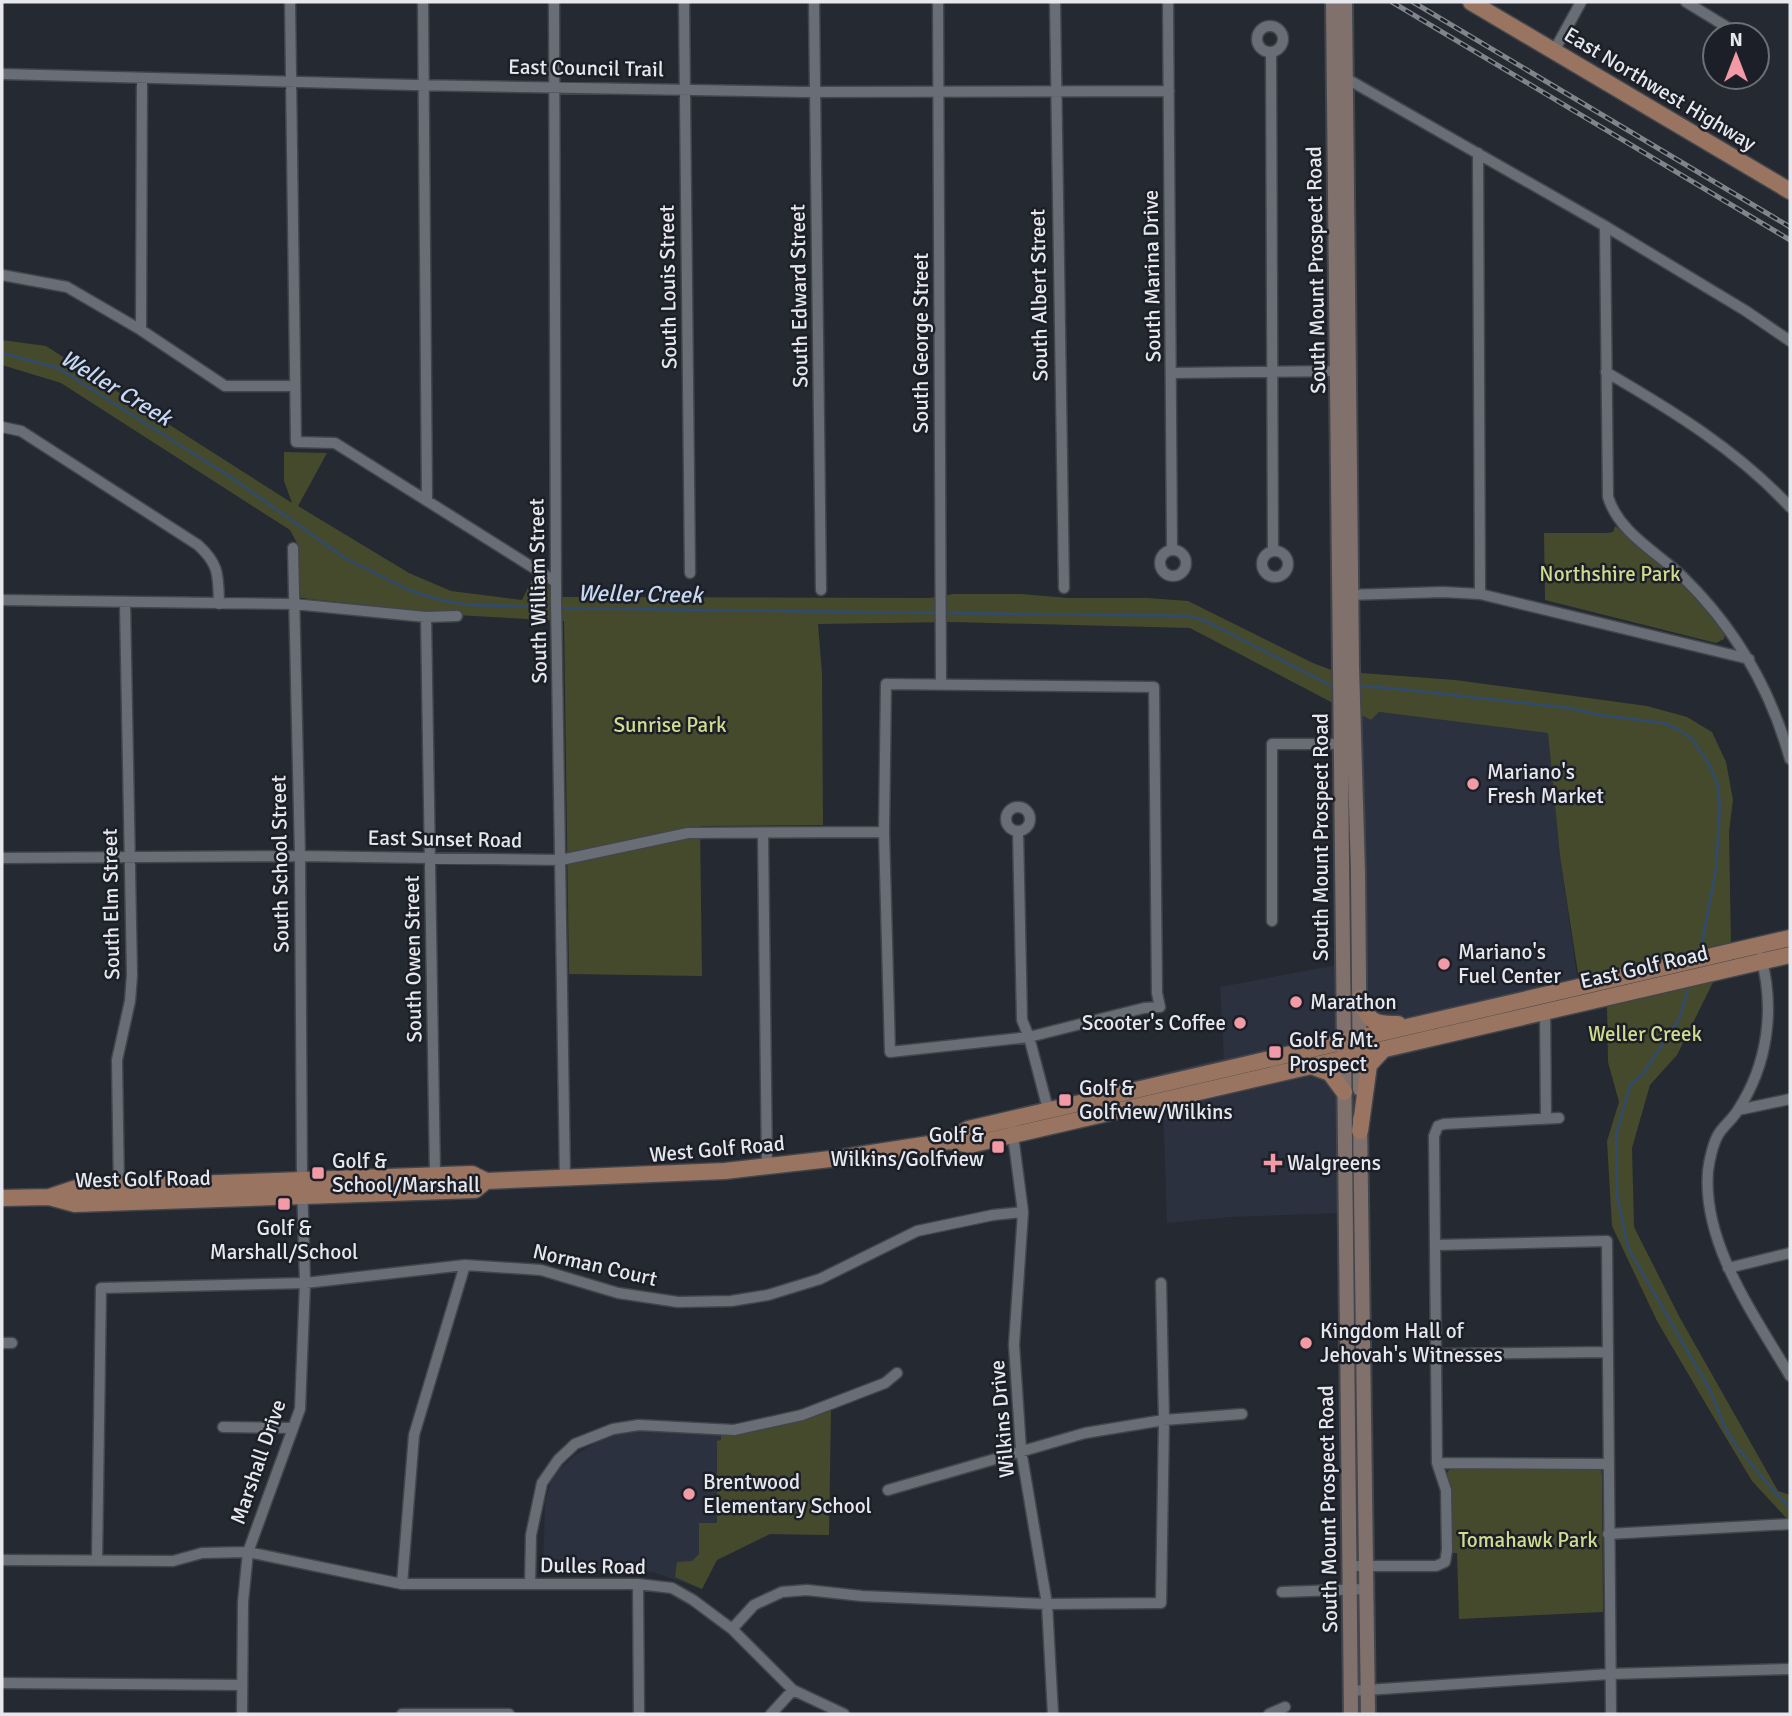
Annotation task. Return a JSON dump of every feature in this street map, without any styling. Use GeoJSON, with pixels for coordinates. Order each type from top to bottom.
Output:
{"type":"FeatureCollection","features":[{"type":"Feature","properties":{"kind":"main road","name":"South Mount Prospect Road"},"geometry":{"type":"LineString","coordinates":[[1335,2],[1341,76],[1347,720],[1360,998],[1368,1714]]}},
{"type":"Feature","properties":{"kind":"main road","name":"East Northwest Highway"},"geometry":{"type":"LineString","coordinates":[[1471,2],[1790,191]]}},
{"type":"Feature","properties":{"kind":"main road","name":"South Mount Prospect Road"},"geometry":{"type":"LineString","coordinates":[[1348,744],[1343,1060],[1352,1714]]}},
{"type":"Feature","properties":{"kind":"main road","name":"East Golf Road"},"geometry":{"type":"LineString","coordinates":[[1343,1043],[1382,1051],[1545,1012],[1760,953],[1790,939]]}},
{"type":"Feature","properties":{"kind":"main road","name":"East Golf Road"},"geometry":{"type":"LineString","coordinates":[[1343,1060],[1360,1047],[1425,1023],[1760,953],[1790,955]]}},
{"type":"Feature","properties":{"kind":"main road"},"geometry":{"type":"LineString","coordinates":[[1360,998],[1369,1017],[1380,1024],[1425,1023]]}},
{"type":"Feature","properties":{"kind":"main road","name":"West Golf Road"},"geometry":{"type":"LineString","coordinates":[[302,1188],[435,1175],[472,1174],[486,1181],[675,1174],[767,1167],[872,1153],[949,1140],[968,1129],[1012,1128],[1343,1043]]}},
{"type":"Feature","properties":{"kind":"main road"},"geometry":{"type":"LineString","coordinates":[[1360,1131],[1369,1065],[1382,1051]]}},
{"type":"Feature","properties":{"kind":"main road","name":"West Golf Road"},"geometry":{"type":"LineString","coordinates":[[1050,1119],[1343,1060]]}},
{"type":"Feature","properties":{"kind":"main road"},"geometry":{"type":"LineString","coordinates":[[1311,1067],[1330,1073],[1344,1092]]}},
{"type":"Feature","properties":{"kind":"main road","name":"West Golf Road"},"geometry":{"type":"LineString","coordinates":[[2,1198],[49,1197],[76,1188],[119,1194],[302,1188],[475,1190],[486,1181]]}},
{"type":"Feature","properties":{"kind":"street"},"geometry":{"type":"LineString","coordinates":[[290,2],[296,442],[335,443],[556,582]]}},
{"type":"Feature","properties":{"kind":"street"},"geometry":{"type":"LineString","coordinates":[[423,2],[427,500]]}},
{"type":"Feature","properties":{"kind":"street","name":"South William Street"},"geometry":{"type":"LineString","coordinates":[[554,2],[556,622],[565,1179]]}},
{"type":"Feature","properties":{"kind":"street","name":"South Louis Street"},"geometry":{"type":"LineString","coordinates":[[684,2],[690,573]]}},
{"type":"Feature","properties":{"kind":"street","name":"South Edward Street"},"geometry":{"type":"LineString","coordinates":[[814,2],[821,590]]}},
{"type":"Feature","properties":{"kind":"street","name":"South George Street"},"geometry":{"type":"LineString","coordinates":[[938,2],[941,685]]}},
{"type":"Feature","properties":{"kind":"street","name":"South Albert Street"},"geometry":{"type":"LineString","coordinates":[[1055,2],[1063,588]]}},
{"type":"Feature","properties":{"kind":"street","name":"South Marina Drive"},"geometry":{"type":"LineString","coordinates":[[1168,2],[1172,550]]}},
{"type":"Feature","properties":{"kind":"street"},"geometry":{"type":"LineString","coordinates":[[1554,51],[1581,2]]}},
{"type":"Feature","properties":{"kind":"street"},"geometry":{"type":"LineString","coordinates":[[1686,2],[1717,21]]}},
{"type":"Feature","properties":{"kind":"street"},"geometry":{"type":"LineString","coordinates":[[1271,53],[1273,551]]}},
{"type":"Feature","properties":{"kind":"street","name":"East Council Trail"},"geometry":{"type":"LineString","coordinates":[[2,74],[815,92],[1169,91]]}},
{"type":"Feature","properties":{"kind":"street"},"geometry":{"type":"LineString","coordinates":[[1341,76],[1605,226],[1790,341]]}},
{"type":"Feature","properties":{"kind":"street"},"geometry":{"type":"LineString","coordinates":[[141,330],[142,78]]}},
{"type":"Feature","properties":{"kind":"street"},"geometry":{"type":"LineString","coordinates":[[1478,153],[1480,594]]}},
{"type":"Feature","properties":{"kind":"street"},"geometry":{"type":"LineString","coordinates":[[1605,226],[1608,497],[1613,514],[1630,532],[1659,555],[1720,618],[1749,659],[1780,725],[1790,760]]}},
{"type":"Feature","properties":{"kind":"street"},"geometry":{"type":"LineString","coordinates":[[2,275],[67,287],[141,330],[225,386],[295,386]]}},
{"type":"Feature","properties":{"kind":"street"},"geometry":{"type":"LineString","coordinates":[[1172,373],[1344,371]]}},
{"type":"Feature","properties":{"kind":"street"},"geometry":{"type":"LineString","coordinates":[[1606,372],[1689,421],[1763,478],[1790,508]]}},
{"type":"Feature","properties":{"kind":"street"},"geometry":{"type":"LineString","coordinates":[[2,427],[20,431],[198,545],[211,557],[218,571],[219,604]]}},
{"type":"Feature","properties":{"kind":"street","name":"South School Street"},"geometry":{"type":"LineString","coordinates":[[293,548],[300,856],[302,1188]]}},
{"type":"Feature","properties":{"kind":"street"},"geometry":{"type":"LineString","coordinates":[[1345,595],[1443,592],[1480,594],[1749,659]]}},
{"type":"Feature","properties":{"kind":"street"},"geometry":{"type":"LineString","coordinates":[[2,600],[295,604],[426,617],[457,617]]}},
{"type":"Feature","properties":{"kind":"street","name":"South Elm Street"},"geometry":{"type":"LineString","coordinates":[[119,1194],[117,1060],[130,1001],[132,975],[125,603]]}},
{"type":"Feature","properties":{"kind":"street","name":"South Owen Street"},"geometry":{"type":"LineString","coordinates":[[426,617],[435,1175]]}},
{"type":"Feature","properties":{"kind":"street"},"geometry":{"type":"LineString","coordinates":[[886,684],[941,685],[1154,687],[1157,993],[1160,1007],[1144,1008],[1029,1037],[890,1052],[884,832],[886,684]]}},
{"type":"Feature","properties":{"kind":"street"},"geometry":{"type":"LineString","coordinates":[[1272,922],[1272,744],[1348,744]]}},
{"type":"Feature","properties":{"kind":"street"},"geometry":{"type":"LineString","coordinates":[[1018,831],[1022,1020],[1029,1037],[1050,1119]]}},
{"type":"Feature","properties":{"kind":"street","name":"East Sunset Road"},"geometry":{"type":"LineString","coordinates":[[2,858],[300,856],[561,860],[688,832],[884,832]]}},
{"type":"Feature","properties":{"kind":"street"},"geometry":{"type":"LineString","coordinates":[[763,834],[767,1167]]}},
{"type":"Feature","properties":{"kind":"street"},"geometry":{"type":"LineString","coordinates":[[1760,953],[1768,983],[1768,1033],[1760,1065],[1738,1110],[1718,1135],[1708,1171],[1710,1213],[1728,1268],[1790,1376]]}},
{"type":"Feature","properties":{"kind":"street"},"geometry":{"type":"LineString","coordinates":[[1545,1012],[1546,1119]]}},
{"type":"Feature","properties":{"kind":"street"},"geometry":{"type":"LineString","coordinates":[[1738,1110],[1790,1099]]}},
{"type":"Feature","properties":{"kind":"street"},"geometry":{"type":"LineString","coordinates":[[1350,1566],[1436,1566],[1445,1562],[1446,1490],[1437,1463],[1434,1136],[1438,1126],[1559,1118]]}},
{"type":"Feature","properties":{"kind":"street","name":"Wilkins Drive"},"geometry":{"type":"LineString","coordinates":[[1012,1128],[1023,1212],[1014,1345],[1021,1450],[1047,1604],[1053,1714]]}},
{"type":"Feature","properties":{"kind":"street","name":"Marshall Drive"},"geometry":{"type":"LineString","coordinates":[[242,1714],[243,1602],[248,1552],[300,1409],[306,1283],[302,1188]]}},
{"type":"Feature","properties":{"kind":"street","name":"Norman Court"},"geometry":{"type":"LineString","coordinates":[[97,1560],[101,1288],[306,1283],[465,1265],[541,1270],[618,1293],[678,1302],[731,1301],[768,1295],[820,1279],[917,1231],[993,1215],[1023,1212]]}},
{"type":"Feature","properties":{"kind":"street"},"geometry":{"type":"LineString","coordinates":[[1436,1245],[1606,1241],[1611,1714]]}},
{"type":"Feature","properties":{"kind":"street"},"geometry":{"type":"LineString","coordinates":[[1728,1268],[1790,1253]]}},
{"type":"Feature","properties":{"kind":"street"},"geometry":{"type":"LineString","coordinates":[[402,1584],[414,1435],[465,1265]]}},
{"type":"Feature","properties":{"kind":"street"},"geometry":{"type":"LineString","coordinates":[[732,1629],[754,1605],[782,1592],[807,1590],[862,1596],[1047,1604],[1161,1602],[1164,1420],[1161,1283]]}},
{"type":"Feature","properties":{"kind":"street"},"geometry":{"type":"LineString","coordinates":[[1436,1354],[1606,1352]]}},
{"type":"Feature","properties":{"kind":"street"},"geometry":{"type":"LineString","coordinates":[[530,1584],[531,1535],[542,1483],[558,1460],[575,1444],[613,1429],[639,1425],[734,1430],[789,1418],[885,1383],[897,1373]]}},
{"type":"Feature","properties":{"kind":"street"},"geometry":{"type":"LineString","coordinates":[[888,1490],[1085,1433],[1164,1420],[1242,1414]]}},
{"type":"Feature","properties":{"kind":"street"},"geometry":{"type":"LineString","coordinates":[[223,1427],[292,1428]]}},
{"type":"Feature","properties":{"kind":"street"},"geometry":{"type":"LineString","coordinates":[[1437,1463],[1608,1464]]}},
{"type":"Feature","properties":{"kind":"street"},"geometry":{"type":"LineString","coordinates":[[1608,1534],[1790,1524]]}},
{"type":"Feature","properties":{"kind":"street","name":"Dulles Road"},"geometry":{"type":"LineString","coordinates":[[2,1560],[173,1561],[202,1553],[248,1552],[402,1584],[638,1584],[672,1588],[732,1629],[793,1690],[844,1714]]}},
{"type":"Feature","properties":{"kind":"street"},"geometry":{"type":"LineString","coordinates":[[638,1584],[639,1714]]}},
{"type":"Feature","properties":{"kind":"street"},"geometry":{"type":"LineString","coordinates":[[1282,1592],[1366,1589]]}},
{"type":"Feature","properties":{"kind":"street"},"geometry":{"type":"LineString","coordinates":[[1351,1691],[1610,1674],[1790,1669]]}},
{"type":"Feature","properties":{"kind":"street"},"geometry":{"type":"LineString","coordinates":[[2,1683],[242,1685]]}},
{"type":"Feature","properties":{"kind":"street"},"geometry":{"type":"LineString","coordinates":[[771,1714],[793,1690]]}},
{"type":"Feature","properties":{"kind":"street"},"geometry":{"type":"LineString","coordinates":[[1269,1714],[1285,1707]]}},
{"type":"Feature","properties":{"kind":"street"},"geometry":{"type":"LineString","coordinates":[[402,1714],[509,1714]]}},
{"type":"Feature","properties":{"kind":"shaded area"},"geometry":{"type":"Polygon","coordinates":[[[1379,712],[1548,733],[1560,856],[1582,1010],[1377,1062],[1372,1073],[1366,1212],[1229,1217],[1167,1223],[1162,1073],[1224,1058],[1220,987],[1337,965],[1331,719],[1361,715],[1371,720],[1379,712]]]}},
{"type":"Feature","properties":{"kind":"shaded area","name":"Brentwood Elementary School"},"geometry":{"type":"Polygon","coordinates":[[[637,1429],[721,1434],[829,1535],[770,1534],[717,1559],[702,1589],[653,1572],[543,1570],[545,1503],[550,1484],[557,1472],[575,1455],[603,1438],[637,1429]]]}},
{"type":"Feature","properties":{"kind":"green space","name":"Sunrise Park"},"geometry":{"type":"Polygon","coordinates":[[[2,340],[46,346],[292,503],[284,481],[284,452],[327,453],[298,506],[409,573],[451,591],[522,600],[534,576],[549,586],[553,597],[930,598],[953,594],[1021,594],[1188,601],[1334,671],[1455,680],[1647,706],[1687,717],[1712,732],[1726,762],[1733,800],[1729,832],[1731,946],[1677,1055],[1650,1085],[1632,1148],[1634,1227],[1680,1318],[1778,1491],[1790,1495],[1790,1522],[1752,1481],[1657,1321],[1612,1226],[1607,1141],[1619,1102],[1608,1062],[1607,1004],[1674,987],[1690,953],[1579,980],[1560,856],[1548,733],[1379,712],[1371,720],[1361,715],[1360,698],[1331,702],[1190,628],[953,622],[818,624],[822,674],[823,825],[700,826],[702,976],[569,974],[564,621],[456,615],[301,598],[298,545],[290,530],[61,383],[2,365],[2,340]]]}},
{"type":"Feature","properties":{"kind":"green space","name":"Northshire Park"},"geometry":{"type":"Polygon","coordinates":[[[1615,526],[1687,589],[1725,633],[1724,639],[1716,643],[1545,600],[1544,533],[1607,533],[1613,532],[1615,526]]]}},
{"type":"Feature","properties":{"kind":"green space"},"geometry":{"type":"Polygon","coordinates":[[[831,1408],[829,1535],[770,1534],[717,1560],[702,1589],[675,1577],[677,1562],[692,1561],[699,1554],[699,1523],[717,1523],[717,1441],[721,1440],[721,1434],[831,1408]]]}},
{"type":"Feature","properties":{"kind":"green space","name":"Tomahawk Park"},"geometry":{"type":"Polygon","coordinates":[[[1594,1467],[1601,1470],[1602,1475],[1603,1612],[1459,1619],[1457,1553],[1452,1553],[1451,1493],[1446,1475],[1449,1470],[1594,1467]]]}},
{"type":"Feature","properties":{"kind":"waterway","name":"Weller Creek"},"geometry":{"type":"LineString","coordinates":[[2,353],[58,368],[232,478],[345,558],[409,590],[439,600],[469,605],[553,607]]}},
{"type":"Feature","properties":{"kind":"waterway","name":"Weller Creek"},"geometry":{"type":"LineString","coordinates":[[559,608],[937,613]]}},
{"type":"Feature","properties":{"kind":"waterway","name":"Weller Creek"},"geometry":{"type":"LineString","coordinates":[[944,613],[1190,616],[1208,622],[1330,685]]}},
{"type":"Feature","properties":{"kind":"waterway","name":"Weller Creek"},"geometry":{"type":"LineString","coordinates":[[1356,686],[1570,708],[1600,715],[1663,723],[1691,738],[1709,764],[1718,786],[1720,806],[1716,870],[1701,947]]}},
{"type":"Feature","properties":{"kind":"waterway","name":"Weller Creek"},"geometry":{"type":"LineString","coordinates":[[1687,991],[1680,1017],[1643,1074],[1630,1086],[1616,1135],[1617,1195],[1628,1248],[1710,1390],[1726,1430],[1737,1447],[1790,1507]]}},
{"type":"Feature","properties":{"kind":"railway"},"geometry":{"type":"LineString","coordinates":[[1392,2],[1790,240]]}},
{"type":"Feature","properties":{"kind":"railway"},"geometry":{"type":"LineString","coordinates":[[1413,2],[1790,227]]}},
{"type":"Feature","properties":{"kind":"place","name":"Mariano's Fresh Market"},"geometry":{"type":"Point","coordinates":[1473,784]}},
{"type":"Feature","properties":{"kind":"place","name":"Mariano's Fuel Center"},"geometry":{"type":"Point","coordinates":[1444,964]}},
{"type":"Feature","properties":{"kind":"place","name":"Marathon"},"geometry":{"type":"Point","coordinates":[1296,1002]}},
{"type":"Feature","properties":{"kind":"place","name":"Scooter's Coffee"},"geometry":{"type":"Point","coordinates":[1240,1023]}},
{"type":"Feature","properties":{"kind":"place","name":"Golf & Mt. Prospect"},"geometry":{"type":"Point","coordinates":[1275,1052]}},
{"type":"Feature","properties":{"kind":"place","name":"Golf & Golfview/Wilkins"},"geometry":{"type":"Point","coordinates":[1065,1100]}},
{"type":"Feature","properties":{"kind":"place","name":"Golf & Wilkins/Golfview"},"geometry":{"type":"Point","coordinates":[998,1147]}},
{"type":"Feature","properties":{"kind":"place","name":"Walgreens"},"geometry":{"type":"Point","coordinates":[1273,1163]}},
{"type":"Feature","properties":{"kind":"place","name":"Golf & School/Marshall"},"geometry":{"type":"Point","coordinates":[318,1173]}},
{"type":"Feature","properties":{"kind":"place","name":"Golf & Marshall/School"},"geometry":{"type":"Point","coordinates":[284,1204]}},
{"type":"Feature","properties":{"kind":"place","name":"Kingdom Hall of Jehovah's Witnesses"},"geometry":{"type":"Point","coordinates":[1306,1343]}},
{"type":"Feature","properties":{"kind":"place","name":"Brentwood Elementary School"},"geometry":{"type":"Point","coordinates":[689,1494]}}]}
